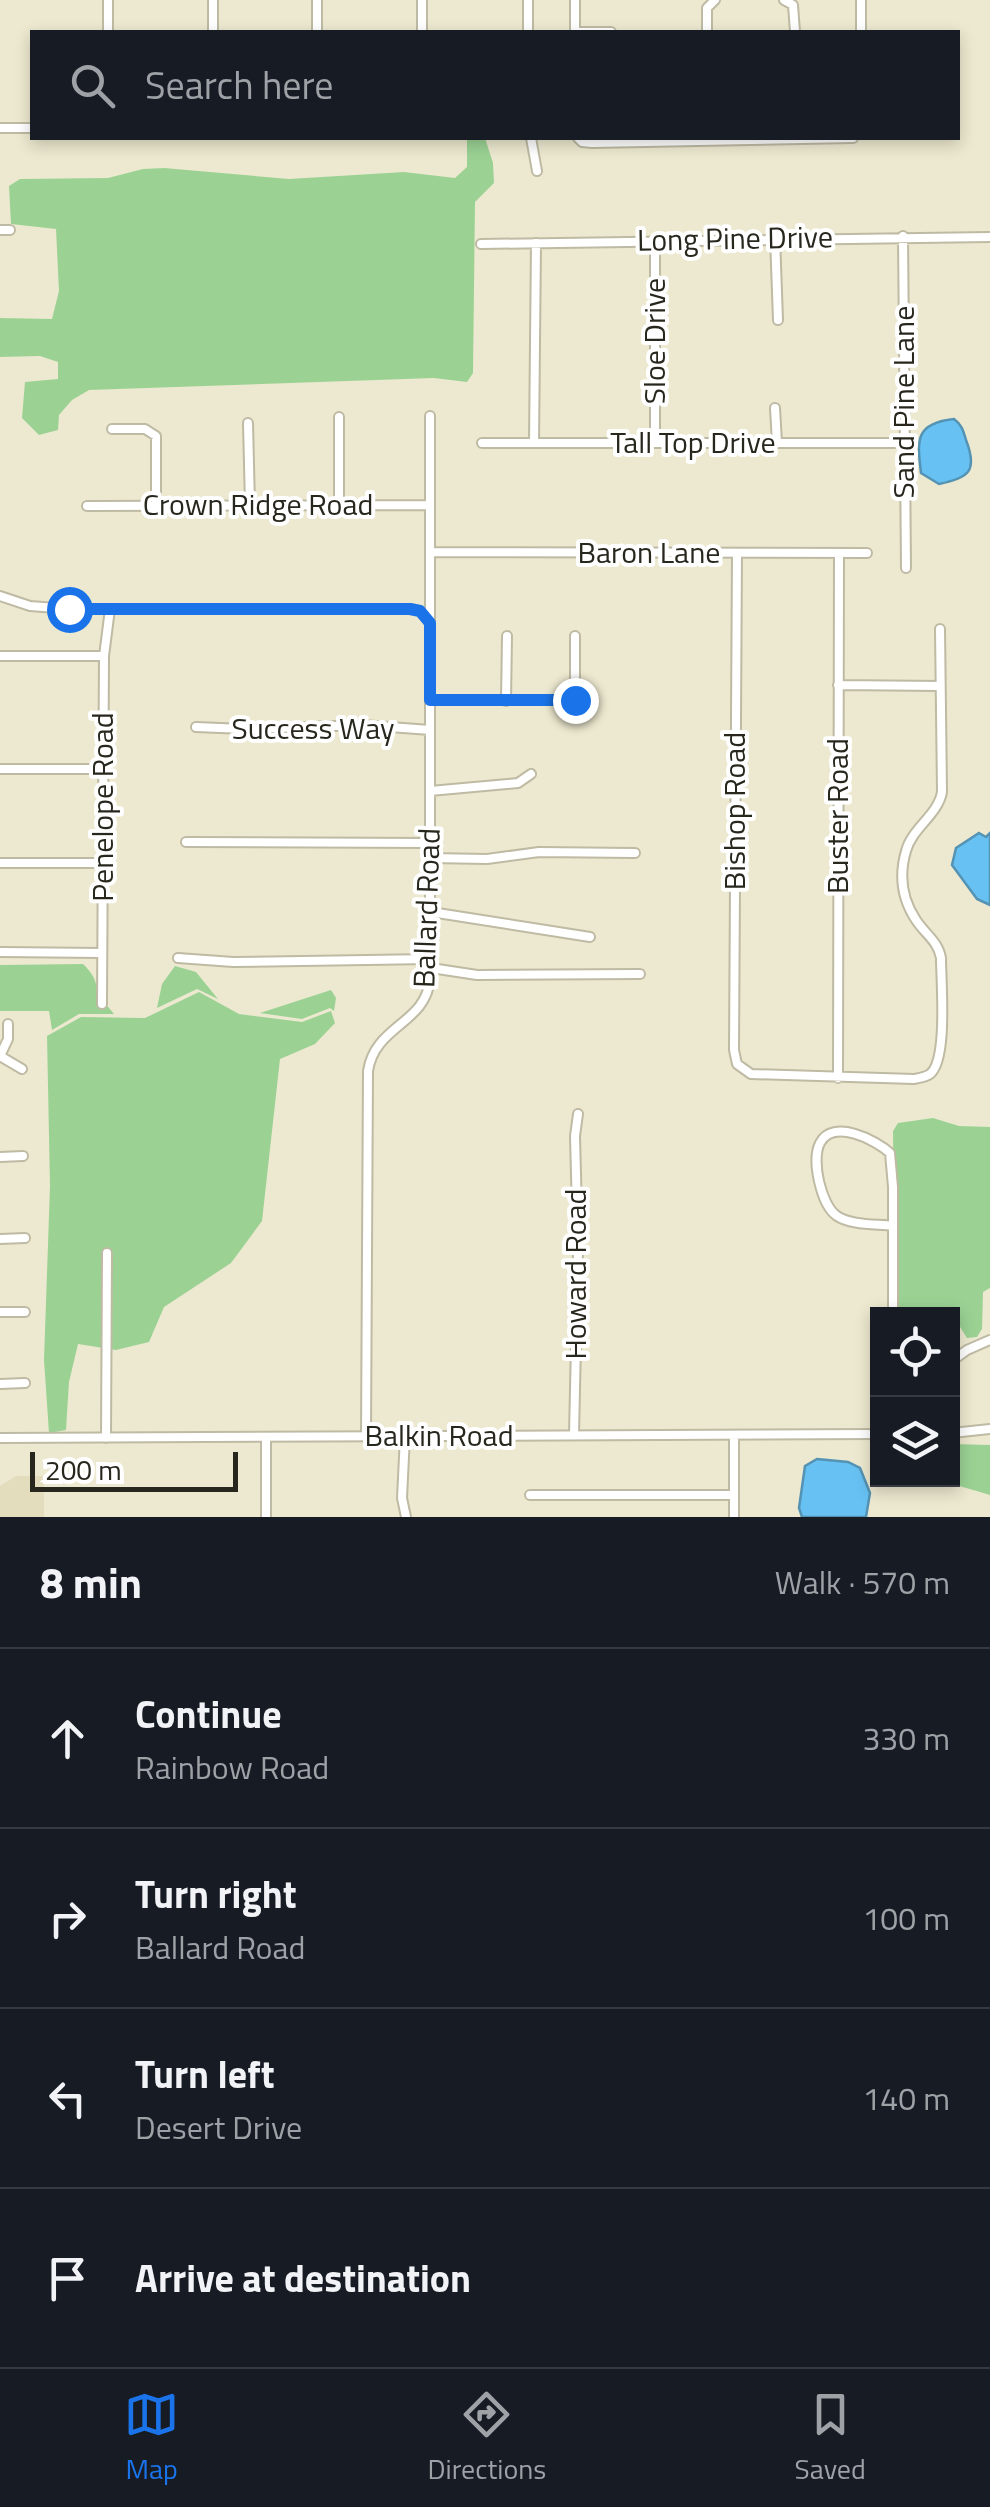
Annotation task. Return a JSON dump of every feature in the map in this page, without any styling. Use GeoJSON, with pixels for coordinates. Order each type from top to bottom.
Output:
{"type":"FeatureCollection","features":[{"type":"Feature","properties":{"kind":"street"},"geometry":{"type":"LineString","coordinates":[[108,0],[108,30]]}},
{"type":"Feature","properties":{"kind":"street"},"geometry":{"type":"LineString","coordinates":[[213,0],[213,30]]}},
{"type":"Feature","properties":{"kind":"street"},"geometry":{"type":"LineString","coordinates":[[317,0],[317,30]]}},
{"type":"Feature","properties":{"kind":"street"},"geometry":{"type":"LineString","coordinates":[[422,0],[422,30]]}},
{"type":"Feature","properties":{"kind":"street"},"geometry":{"type":"LineString","coordinates":[[528,0],[528,30]]}},
{"type":"Feature","properties":{"kind":"street"},"geometry":{"type":"LineString","coordinates":[[575,0],[575,30]]}},
{"type":"Feature","properties":{"kind":"street"},"geometry":{"type":"LineString","coordinates":[[707,30],[708,8],[715,0]]}},
{"type":"Feature","properties":{"kind":"street"},"geometry":{"type":"LineString","coordinates":[[784,0],[794,5],[795,30]]}},
{"type":"Feature","properties":{"kind":"street"},"geometry":{"type":"LineString","coordinates":[[861,0],[861,30]]}},
{"type":"Feature","properties":{"kind":"street"},"geometry":{"type":"LineString","coordinates":[[0,128],[30,128]]}},
{"type":"Feature","properties":{"kind":"street"},"geometry":{"type":"LineString","coordinates":[[531,140],[537,171]]}},
{"type":"Feature","properties":{"kind":"street"},"geometry":{"type":"LineString","coordinates":[[580,140],[642,140]]}},
{"type":"Feature","properties":{"kind":"street","name":"Sand Pine Lane"},"geometry":{"type":"LineString","coordinates":[[903,236],[906,568]]}},
{"type":"Feature","properties":{"kind":"street","name":"Long Pine Drive"},"geometry":{"type":"LineString","coordinates":[[481,244],[990,236]]}},
{"type":"Feature","properties":{"kind":"street"},"geometry":{"type":"LineString","coordinates":[[775,237],[778,320]]}},
{"type":"Feature","properties":{"kind":"street","name":"Sloe Drive"},"geometry":{"type":"LineString","coordinates":[[654,443],[655,240]]}},
{"type":"Feature","properties":{"kind":"street"},"geometry":{"type":"LineString","coordinates":[[534,443],[536,242]]}},
{"type":"Feature","properties":{"kind":"street"},"geometry":{"type":"LineString","coordinates":[[775,408],[777,443]]}},
{"type":"Feature","properties":{"kind":"street","name":"Ballard Road"},"geometry":{"type":"LineString","coordinates":[[366,1436],[368,1071],[378,1043],[424,1002],[430,989],[430,416]]}},
{"type":"Feature","properties":{"kind":"street"},"geometry":{"type":"LineString","coordinates":[[339,417],[340,505]]}},
{"type":"Feature","properties":{"kind":"street"},"geometry":{"type":"LineString","coordinates":[[248,423],[250,505]]}},
{"type":"Feature","properties":{"kind":"street"},"geometry":{"type":"LineString","coordinates":[[112,429],[154,432],[156,506]]}},
{"type":"Feature","properties":{"kind":"street","name":"Tall Top Drive"},"geometry":{"type":"LineString","coordinates":[[482,443],[905,443]]}},
{"type":"Feature","properties":{"kind":"street","name":"Crown Ridge Road"},"geometry":{"type":"LineString","coordinates":[[86,506],[430,505]]}},
{"type":"Feature","properties":{"kind":"street","name":"Baron Lane"},"geometry":{"type":"LineString","coordinates":[[430,552],[867,553]]}},
{"type":"Feature","properties":{"kind":"street","name":"Bishop Road"},"geometry":{"type":"LineString","coordinates":[[737,553],[734,1050],[740,1068],[758,1076],[838,1078]]}},
{"type":"Feature","properties":{"kind":"street","name":"Buster Road"},"geometry":{"type":"LineString","coordinates":[[838,1078],[839,553]]}},
{"type":"Feature","properties":{"kind":"street"},"geometry":{"type":"LineString","coordinates":[[4,598],[44,608],[410,609],[420,611],[430,623]]}},
{"type":"Feature","properties":{"kind":"street","name":"Penelope Road"},"geometry":{"type":"LineString","coordinates":[[102,1004],[104,656],[110,609]]}},
{"type":"Feature","properties":{"kind":"street"},"geometry":{"type":"LineString","coordinates":[[838,1078],[914,1079],[929,1075],[939,1054],[939,947],[907,903],[902,869],[910,838],[940,801],[940,629]]}},
{"type":"Feature","properties":{"kind":"street"},"geometry":{"type":"LineString","coordinates":[[506,701],[507,636]]}},
{"type":"Feature","properties":{"kind":"street"},"geometry":{"type":"LineString","coordinates":[[430,700],[575,700],[575,636]]}},
{"type":"Feature","properties":{"kind":"street"},"geometry":{"type":"LineString","coordinates":[[0,656],[104,656]]}},
{"type":"Feature","properties":{"kind":"street"},"geometry":{"type":"LineString","coordinates":[[838,685],[940,686]]}},
{"type":"Feature","properties":{"kind":"street","name":"Success Way"},"geometry":{"type":"LineString","coordinates":[[196,728],[363,725],[430,730]]}},
{"type":"Feature","properties":{"kind":"street"},"geometry":{"type":"LineString","coordinates":[[0,769],[103,769]]}},
{"type":"Feature","properties":{"kind":"street"},"geometry":{"type":"LineString","coordinates":[[430,791],[518,783],[531,774]]}},
{"type":"Feature","properties":{"kind":"street"},"geometry":{"type":"LineString","coordinates":[[186,842],[430,843]]}},
{"type":"Feature","properties":{"kind":"street"},"geometry":{"type":"LineString","coordinates":[[430,858],[487,859],[539,852],[635,854]]}},
{"type":"Feature","properties":{"kind":"street"},"geometry":{"type":"LineString","coordinates":[[0,863],[102,864]]}},
{"type":"Feature","properties":{"kind":"street"},"geometry":{"type":"LineString","coordinates":[[430,912],[590,937]]}},
{"type":"Feature","properties":{"kind":"street"},"geometry":{"type":"LineString","coordinates":[[0,952],[102,953]]}},
{"type":"Feature","properties":{"kind":"street"},"geometry":{"type":"LineString","coordinates":[[178,958],[430,964],[477,976],[640,974]]}},
{"type":"Feature","properties":{"kind":"street"},"geometry":{"type":"LineString","coordinates":[[8,1024],[8,1039],[0,1056],[22,1069]]}},
{"type":"Feature","properties":{"kind":"street","name":"Howard Road"},"geometry":{"type":"LineString","coordinates":[[574,1435],[578,1114]]}},
{"type":"Feature","properties":{"kind":"street"},"geometry":{"type":"LineString","coordinates":[[892,1226],[835,1215],[823,1194],[818,1166],[818,1147],[824,1137],[835,1132],[852,1133],[872,1140],[890,1153],[892,1166],[893,1307]]}},
{"type":"Feature","properties":{"kind":"street"},"geometry":{"type":"LineString","coordinates":[[0,1157],[22,1156]]}},
{"type":"Feature","properties":{"kind":"street"},"geometry":{"type":"LineString","coordinates":[[0,1239],[25,1238]]}},
{"type":"Feature","properties":{"kind":"street"},"geometry":{"type":"LineString","coordinates":[[106,1438],[107,1252]]}},
{"type":"Feature","properties":{"kind":"street"},"geometry":{"type":"LineString","coordinates":[[0,1312],[25,1312]]}},
{"type":"Feature","properties":{"kind":"street"},"geometry":{"type":"LineString","coordinates":[[960,1355],[990,1340]]}},
{"type":"Feature","properties":{"kind":"street"},"geometry":{"type":"LineString","coordinates":[[0,1384],[25,1383]]}},
{"type":"Feature","properties":{"kind":"street"},"geometry":{"type":"LineString","coordinates":[[960,1432],[990,1430]]}},
{"type":"Feature","properties":{"kind":"street"},"geometry":{"type":"LineString","coordinates":[[734,1434],[734,1517]]}},
{"type":"Feature","properties":{"kind":"street","name":"Balkin Road"},"geometry":{"type":"LineString","coordinates":[[0,1438],[870,1434]]}},
{"type":"Feature","properties":{"kind":"street"},"geometry":{"type":"LineString","coordinates":[[405,1436],[402,1498],[406,1517]]}},
{"type":"Feature","properties":{"kind":"street"},"geometry":{"type":"LineString","coordinates":[[266,1437],[266,1517]]}},
{"type":"Feature","properties":{"kind":"street"},"geometry":{"type":"LineString","coordinates":[[530,1495],[734,1495]]}},
{"type":"Feature","properties":{"kind":"shaded area"},"geometry":{"type":"Polygon","coordinates":[[[16,1476],[44,1476],[44,1517],[0,1517],[0,1486],[16,1476]]]}},
{"type":"Feature","properties":{"kind":"green space"},"geometry":{"type":"Polygon","coordinates":[[[467,140],[486,140],[494,183],[475,202],[473,373],[467,382],[434,378],[89,390],[72,400],[59,415],[58,430],[39,435],[22,418],[25,382],[58,379],[58,362],[40,356],[0,357],[0,318],[52,319],[59,291],[56,229],[11,224],[9,186],[20,179],[108,178],[164,168],[289,179],[404,172],[455,178],[467,167],[467,140]]]}},
{"type":"Feature","properties":{"kind":"green space"},"geometry":{"type":"Polygon","coordinates":[[[83,964],[96,984],[98,1008],[105,1008],[105,1003],[114,1014],[79,1014],[52,1030],[49,1011],[0,1011],[0,965],[83,964]]]}},
{"type":"Feature","properties":{"kind":"green space"},"geometry":{"type":"Polygon","coordinates":[[[175,966],[196,972],[218,999],[197,989],[157,1008],[162,984],[175,966]]]}},
{"type":"Feature","properties":{"kind":"green space"},"geometry":{"type":"Polygon","coordinates":[[[331,990],[336,998],[334,1011],[330,1008],[302,1019],[260,1013],[331,990]]]}},
{"type":"Feature","properties":{"kind":"green space"},"geometry":{"type":"Polygon","coordinates":[[[199,992],[239,1014],[302,1022],[331,1011],[335,1023],[315,1044],[280,1059],[262,1221],[231,1263],[164,1307],[149,1342],[116,1350],[78,1344],[69,1382],[66,1430],[49,1433],[44,1360],[50,1186],[47,1036],[81,1017],[145,1018],[199,992]]]}},
{"type":"Feature","properties":{"kind":"green space"},"geometry":{"type":"Polygon","coordinates":[[[933,1118],[959,1126],[990,1127],[990,1288],[983,1292],[982,1329],[977,1337],[967,1338],[960,1327],[960,1307],[895,1307],[893,1131],[898,1123],[933,1118]]]}},
{"type":"Feature","properties":{"kind":"green space"},"geometry":{"type":"Polygon","coordinates":[[[960,1444],[990,1445],[990,1495],[960,1486],[960,1444]]]}},
{"type":"Feature","properties":{"kind":"water"},"geometry":{"type":"Polygon","coordinates":[[[954,419],[963,431],[971,466],[964,476],[939,484],[921,473],[919,442],[932,424],[954,419]]]}},
{"type":"Feature","properties":{"kind":"water"},"geometry":{"type":"Polygon","coordinates":[[[979,833],[986,837],[990,833],[990,905],[977,899],[952,865],[956,848],[979,833]]]}},
{"type":"Feature","properties":{"kind":"water"},"geometry":{"type":"Polygon","coordinates":[[[817,1459],[848,1462],[860,1468],[870,1493],[866,1517],[802,1517],[799,1508],[805,1466],[817,1459]]]}},
{"type":"Feature","properties":{"kind":"route"},"geometry":{"type":"LineString","coordinates":[[69,609],[410,609],[420,611],[430,623],[430,700],[575,700]]}}]}
